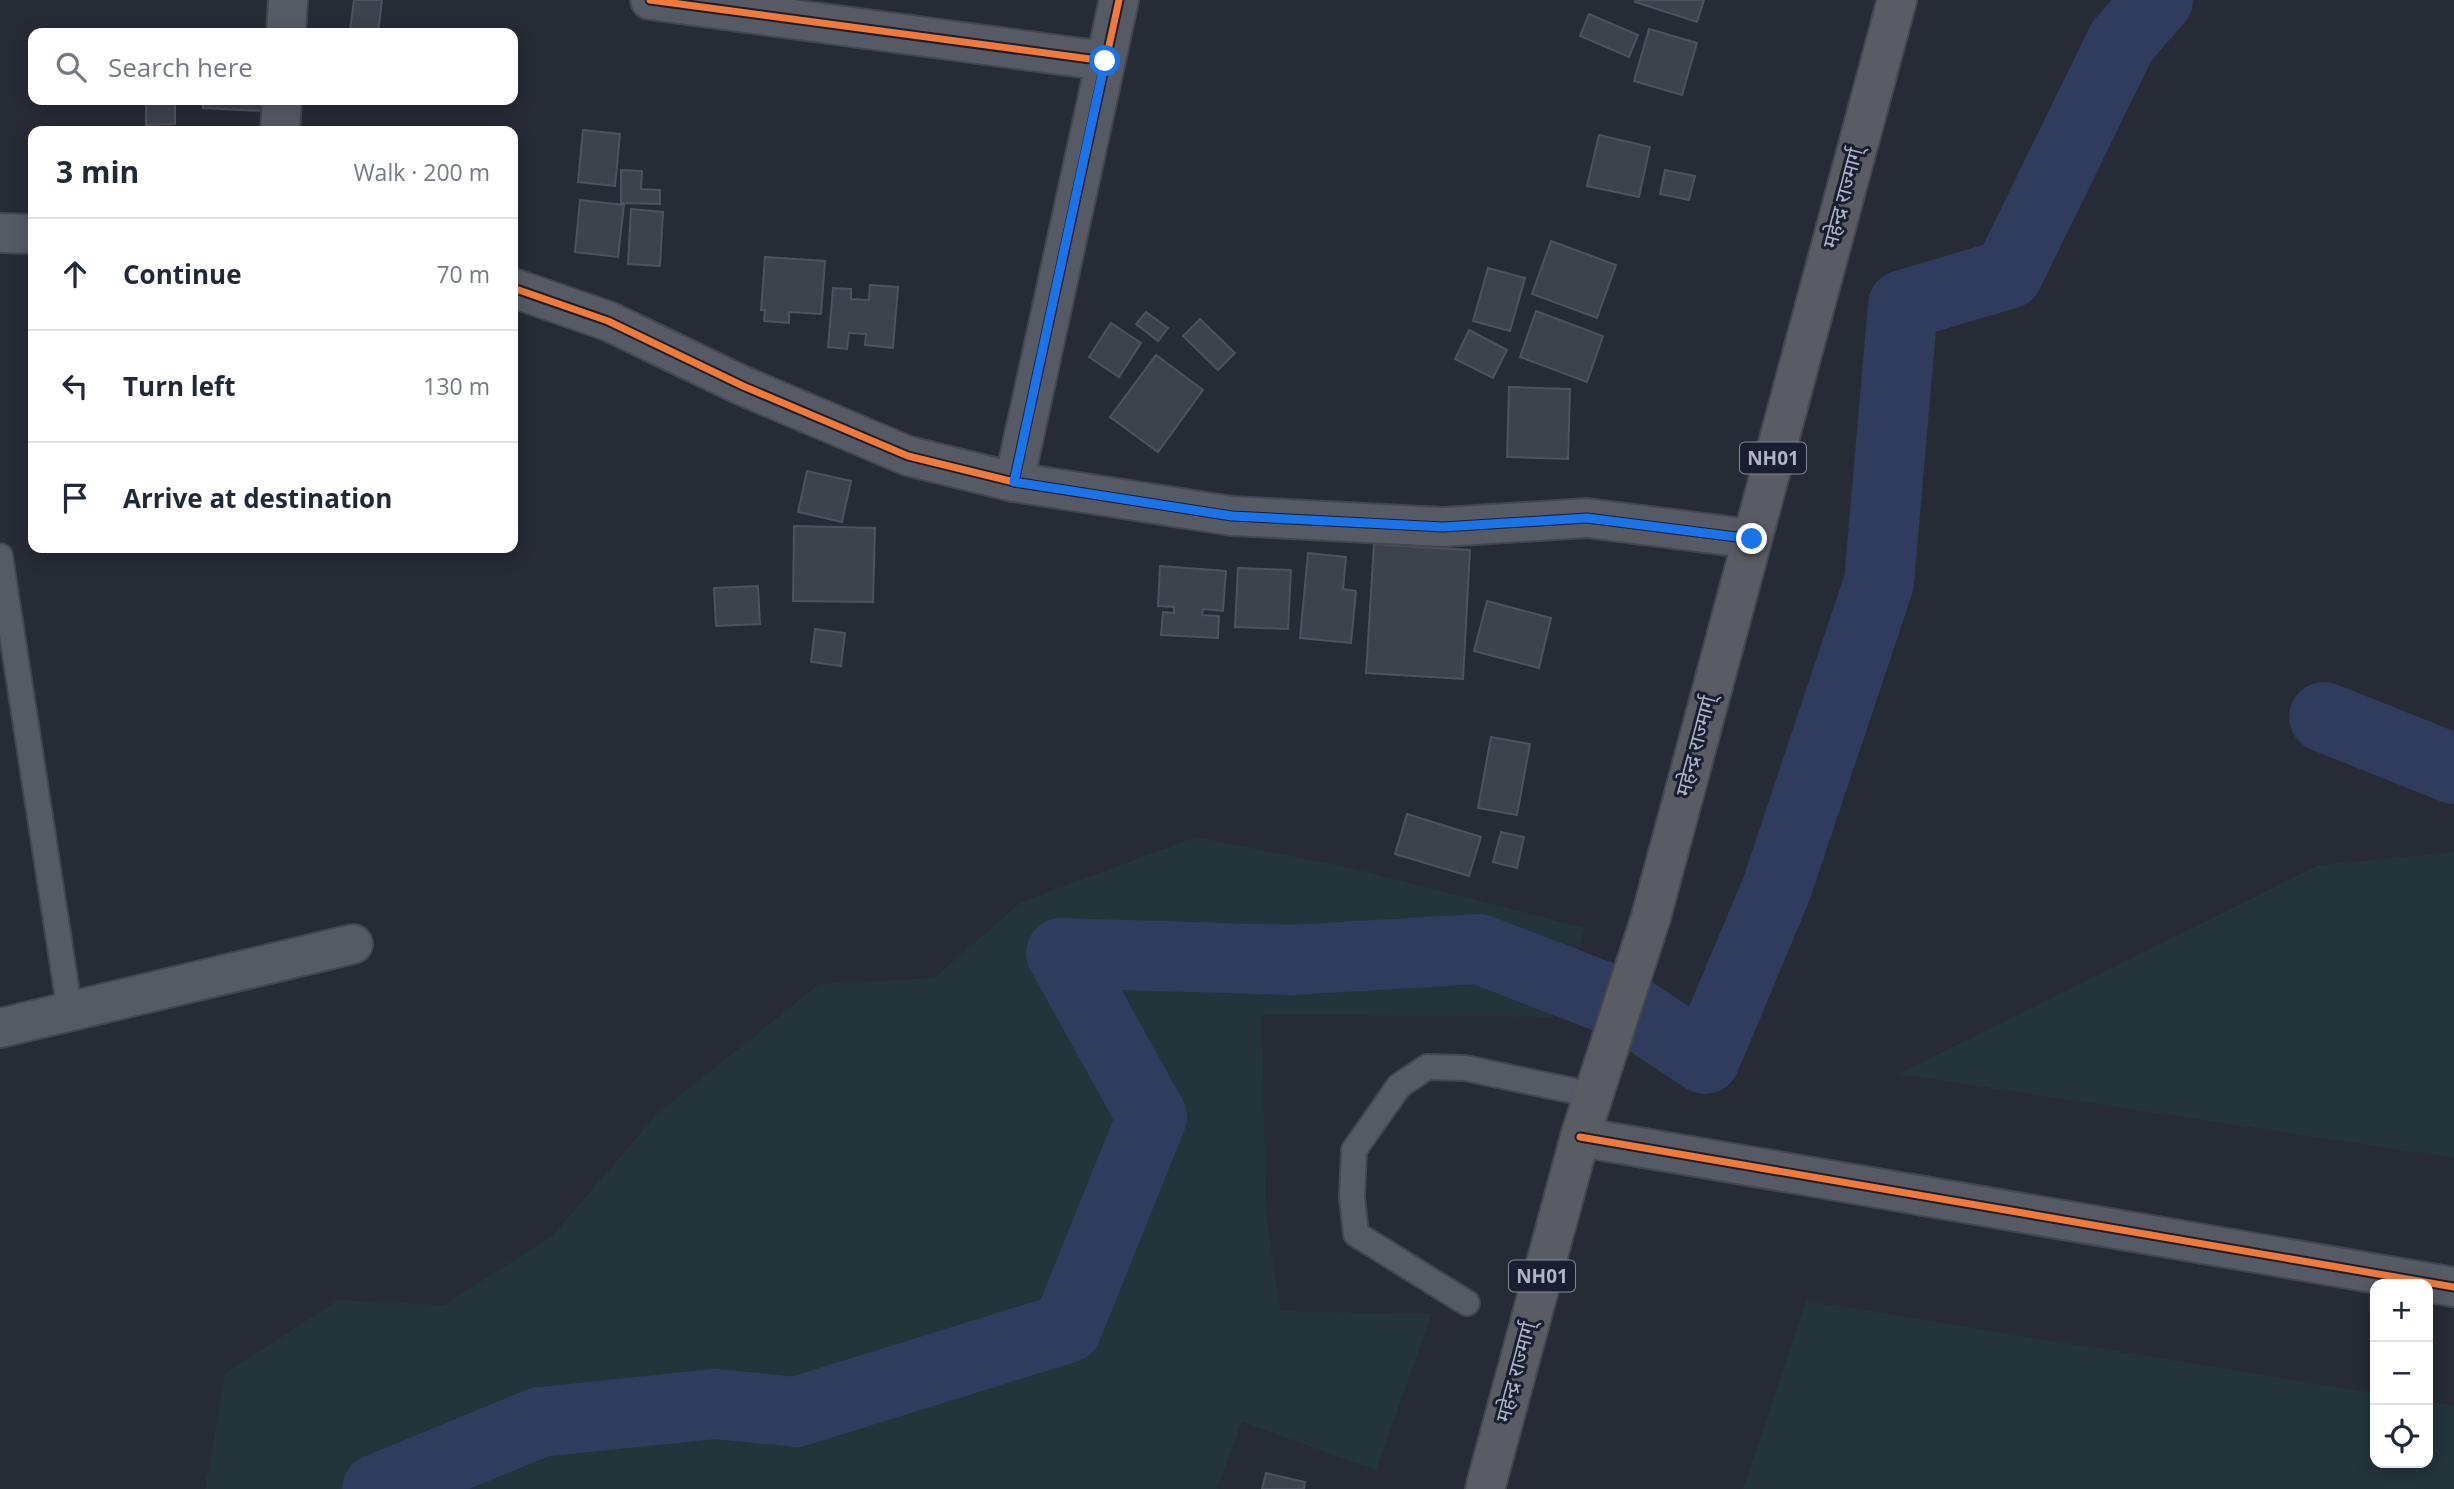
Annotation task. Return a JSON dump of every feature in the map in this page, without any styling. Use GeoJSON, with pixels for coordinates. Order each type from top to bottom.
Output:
{"type":"FeatureCollection","features":[{"type":"Feature","properties":{"kind":"highway","name":"महेन्द्र राज्मार्ग्"},"geometry":{"type":"LineString","coordinates":[[1485,1489],[1580,1137],[1651,917],[1897,0]]}},
{"type":"Feature","properties":{"kind":"street"},"geometry":{"type":"LineString","coordinates":[[286,28],[288,0]]}},
{"type":"Feature","properties":{"kind":"street"},"geometry":{"type":"LineString","coordinates":[[650,0],[1105,61]]}},
{"type":"Feature","properties":{"kind":"street"},"geometry":{"type":"LineString","coordinates":[[1014,482],[1119,0]]}},
{"type":"Feature","properties":{"kind":"street"},"geometry":{"type":"LineString","coordinates":[[280,126],[282,105]]}},
{"type":"Feature","properties":{"kind":"street"},"geometry":{"type":"LineString","coordinates":[[0,233],[28,234]]}},
{"type":"Feature","properties":{"kind":"street"},"geometry":{"type":"LineString","coordinates":[[518,290],[608,321],[743,386],[908,456],[1014,482],[1232,516],[1443,527],[1587,518],[1752,539]]}},
{"type":"Feature","properties":{"kind":"street"},"geometry":{"type":"LineString","coordinates":[[0,1028],[353,944]]}},
{"type":"Feature","properties":{"kind":"street"},"geometry":{"type":"LineString","coordinates":[[1580,1137],[2454,1287]]}},
{"type":"Feature","properties":{"kind":"lane"},"geometry":{"type":"LineString","coordinates":[[0,556],[70,1012]]}},
{"type":"Feature","properties":{"kind":"lane"},"geometry":{"type":"LineString","coordinates":[[1467,1303],[1356,1234],[1352,1197],[1354,1150],[1399,1086],[1427,1067],[1598,1080]]}},
{"type":"Feature","properties":{"kind":"shaded area"},"geometry":{"type":"Polygon","coordinates":[[[1196,837],[1351,868],[1585,928],[1560,1017],[1261,1015],[1267,1223],[1281,1311],[1432,1314],[1376,1470],[1242,1422],[1217,1489],[205,1489],[225,1374],[338,1300],[444,1305],[552,1236],[657,1114],[819,984],[934,978],[1021,902],[1196,837]]]}},
{"type":"Feature","properties":{"kind":"shaded area"},"geometry":{"type":"Polygon","coordinates":[[[2454,852],[2454,1158],[1898,1074],[2319,865],[2454,852]]]}},
{"type":"Feature","properties":{"kind":"shaded area"},"geometry":{"type":"Polygon","coordinates":[[[1806,1301],[2370,1392],[2370,1468],[2433,1468],[2433,1402],[2454,1406],[2454,1489],[1743,1489],[1806,1301]]]}},
{"type":"Feature","properties":{"kind":"building"},"geometry":{"type":"Polygon","coordinates":[[[354,0],[382,0],[379,28],[350,28],[354,0]]]}},
{"type":"Feature","properties":{"kind":"building"},"geometry":{"type":"Polygon","coordinates":[[[1704,0],[1697,22],[1635,2],[1704,0]]]}},
{"type":"Feature","properties":{"kind":"building"},"geometry":{"type":"Polygon","coordinates":[[[1589,14],[1638,35],[1629,57],[1580,36],[1589,14]]]}},
{"type":"Feature","properties":{"kind":"building"},"geometry":{"type":"Polygon","coordinates":[[[1649,29],[1697,43],[1682,95],[1634,81],[1649,29]]]}},
{"type":"Feature","properties":{"kind":"building"},"geometry":{"type":"Polygon","coordinates":[[[146,105],[175,105],[175,124],[146,125],[146,105]]]}},
{"type":"Feature","properties":{"kind":"building"},"geometry":{"type":"Polygon","coordinates":[[[203,105],[263,105],[263,111],[203,108],[203,105]]]}},
{"type":"Feature","properties":{"kind":"building"},"geometry":{"type":"Polygon","coordinates":[[[583,130],[620,134],[615,186],[578,182],[583,130]]]}},
{"type":"Feature","properties":{"kind":"building"},"geometry":{"type":"Polygon","coordinates":[[[1599,135],[1650,147],[1639,197],[1587,186],[1599,135]]]}},
{"type":"Feature","properties":{"kind":"building"},"geometry":{"type":"Polygon","coordinates":[[[621,170],[642,171],[641,189],[660,190],[660,204],[621,203],[621,170]]]}},
{"type":"Feature","properties":{"kind":"building"},"geometry":{"type":"Polygon","coordinates":[[[1665,170],[1695,176],[1689,200],[1660,194],[1665,170]]]}},
{"type":"Feature","properties":{"kind":"building"},"geometry":{"type":"Polygon","coordinates":[[[580,200],[624,205],[618,257],[575,252],[580,200]]]}},
{"type":"Feature","properties":{"kind":"building"},"geometry":{"type":"Polygon","coordinates":[[[631,209],[663,212],[660,266],[628,264],[631,209]]]}},
{"type":"Feature","properties":{"kind":"building"},"geometry":{"type":"Polygon","coordinates":[[[1551,241],[1616,265],[1597,318],[1532,294],[1551,241]]]}},
{"type":"Feature","properties":{"kind":"building"},"geometry":{"type":"Polygon","coordinates":[[[765,257],[825,261],[821,314],[789,312],[789,323],[764,321],[765,310],[761,310],[765,257]]]}},
{"type":"Feature","properties":{"kind":"building"},"geometry":{"type":"Polygon","coordinates":[[[1488,268],[1525,278],[1510,331],[1473,321],[1488,268]]]}},
{"type":"Feature","properties":{"kind":"building"},"geometry":{"type":"Polygon","coordinates":[[[870,285],[898,287],[893,348],[865,345],[866,334],[849,333],[847,349],[828,347],[833,288],[851,289],[851,299],[869,300],[870,285]]]}},
{"type":"Feature","properties":{"kind":"building"},"geometry":{"type":"Polygon","coordinates":[[[1536,311],[1603,336],[1587,382],[1520,357],[1536,311]]]}},
{"type":"Feature","properties":{"kind":"building"},"geometry":{"type":"Polygon","coordinates":[[[1146,312],[1168,328],[1158,341],[1136,324],[1146,312]]]}},
{"type":"Feature","properties":{"kind":"building"},"geometry":{"type":"Polygon","coordinates":[[[1200,319],[1235,353],[1218,370],[1183,336],[1200,319]]]}},
{"type":"Feature","properties":{"kind":"building"},"geometry":{"type":"Polygon","coordinates":[[[1111,323],[1141,343],[1119,377],[1089,357],[1111,323]]]}},
{"type":"Feature","properties":{"kind":"building"},"geometry":{"type":"Polygon","coordinates":[[[1469,330],[1507,350],[1493,378],[1455,359],[1469,330]]]}},
{"type":"Feature","properties":{"kind":"building"},"geometry":{"type":"Polygon","coordinates":[[[1156,355],[1203,390],[1158,452],[1110,417],[1156,355]]]}},
{"type":"Feature","properties":{"kind":"building"},"geometry":{"type":"Polygon","coordinates":[[[1509,387],[1570,389],[1568,459],[1507,457],[1509,387]]]}},
{"type":"Feature","properties":{"kind":"building"},"geometry":{"type":"Polygon","coordinates":[[[807,471],[851,481],[842,522],[798,512],[807,471]]]}},
{"type":"Feature","properties":{"kind":"building"},"geometry":{"type":"Polygon","coordinates":[[[794,526],[875,528],[873,602],[793,601],[794,526]]]}},
{"type":"Feature","properties":{"kind":"building"},"geometry":{"type":"Polygon","coordinates":[[[1374,544],[1470,550],[1463,679],[1366,673],[1374,544]]]}},
{"type":"Feature","properties":{"kind":"building"},"geometry":{"type":"Polygon","coordinates":[[[1308,553],[1346,557],[1343,589],[1356,591],[1351,643],[1300,638],[1308,553]]]}},
{"type":"Feature","properties":{"kind":"building"},"geometry":{"type":"Polygon","coordinates":[[[1160,566],[1226,571],[1223,611],[1203,609],[1202,615],[1219,616],[1218,638],[1161,635],[1163,612],[1174,613],[1174,607],[1158,606],[1160,566]]]}},
{"type":"Feature","properties":{"kind":"building"},"geometry":{"type":"Polygon","coordinates":[[[1238,568],[1291,570],[1288,629],[1235,627],[1238,568]]]}},
{"type":"Feature","properties":{"kind":"building"},"geometry":{"type":"Polygon","coordinates":[[[758,586],[760,624],[716,626],[714,588],[758,586]]]}},
{"type":"Feature","properties":{"kind":"building"},"geometry":{"type":"Polygon","coordinates":[[[1487,601],[1551,618],[1539,668],[1474,651],[1487,601]]]}},
{"type":"Feature","properties":{"kind":"building"},"geometry":{"type":"Polygon","coordinates":[[[815,629],[845,633],[841,666],[811,662],[815,629]]]}},
{"type":"Feature","properties":{"kind":"building"},"geometry":{"type":"Polygon","coordinates":[[[1491,737],[1530,744],[1517,815],[1478,808],[1491,737]]]}},
{"type":"Feature","properties":{"kind":"building"},"geometry":{"type":"Polygon","coordinates":[[[1407,814],[1481,837],[1469,876],[1395,854],[1407,814]]]}},
{"type":"Feature","properties":{"kind":"building"},"geometry":{"type":"Polygon","coordinates":[[[1501,832],[1524,837],[1517,868],[1493,862],[1501,832]]]}},
{"type":"Feature","properties":{"kind":"building"},"geometry":{"type":"Polygon","coordinates":[[[1266,1473],[1305,1482],[1304,1489],[1262,1489],[1266,1473]]]}},
{"type":"Feature","properties":{"kind":"waterway"},"geometry":{"type":"LineString","coordinates":[[377,1489],[540,1422],[715,1404],[796,1412],[1067,1328],[1152,1117],[1061,953],[1291,960],[1479,949],[1622,1004],[1705,1059],[1776,890],[1879,582],[1903,305],[2008,274],[2122,41],[2158,0]]}},
{"type":"Feature","properties":{"kind":"waterway"},"geometry":{"type":"LineString","coordinates":[[2324,717],[2454,769]]}},
{"type":"Feature","properties":{"kind":"cycle path"},"geometry":{"type":"LineString","coordinates":[[650,0],[1105,61]]}},
{"type":"Feature","properties":{"kind":"cycle path"},"geometry":{"type":"LineString","coordinates":[[1014,482],[1119,0]]}},
{"type":"Feature","properties":{"kind":"cycle path"},"geometry":{"type":"LineString","coordinates":[[518,290],[608,321],[743,386],[908,456],[1014,482],[1232,516],[1443,527],[1587,518],[1752,539]]}},
{"type":"Feature","properties":{"kind":"cycle path"},"geometry":{"type":"LineString","coordinates":[[1580,1137],[2454,1287]]}},
{"type":"Feature","properties":{"kind":"route"},"geometry":{"type":"LineString","coordinates":[[1105,61],[1014,482],[1232,516],[1443,527],[1587,518],[1752,539]]}}]}
